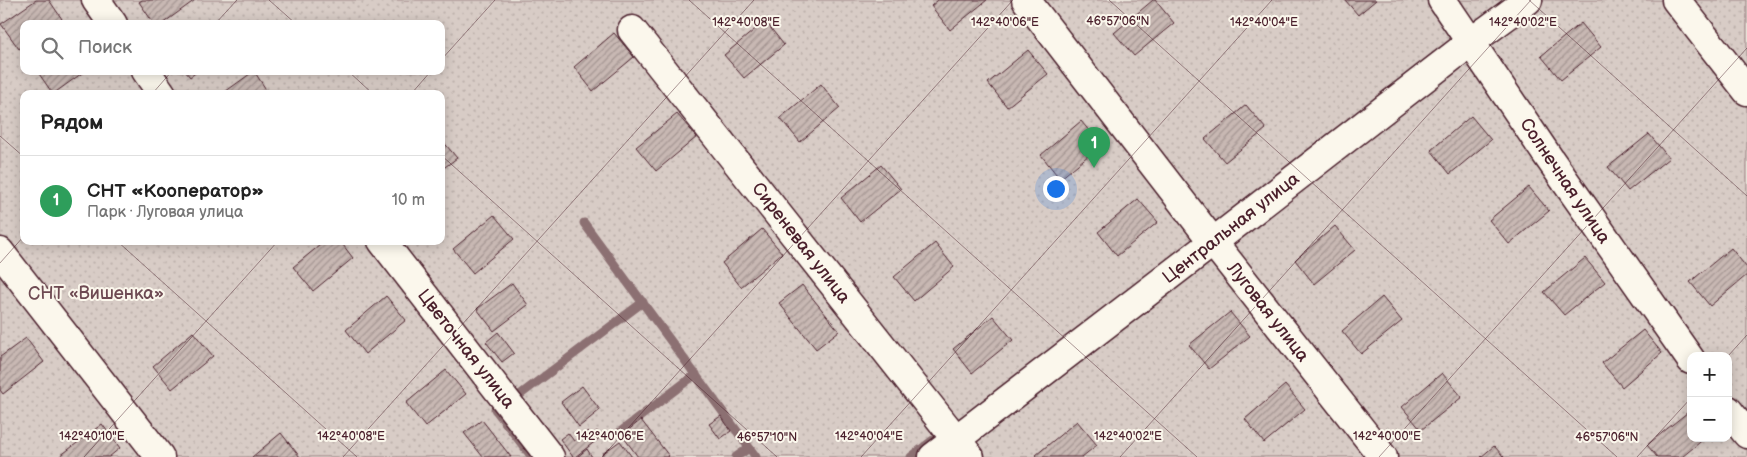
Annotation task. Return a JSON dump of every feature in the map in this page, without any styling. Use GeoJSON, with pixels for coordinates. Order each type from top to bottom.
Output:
{"type":"FeatureCollection","features":[{"type":"Feature","properties":{"kind":"street"},"geometry":{"type":"LineString","coordinates":[[96,0],[110,20]]}},
{"type":"Feature","properties":{"kind":"street","name":"Луговая улица"},"geometry":{"type":"LineString","coordinates":[[1026,0],[1213,242],[1383,457]]}},
{"type":"Feature","properties":{"kind":"street","name":"Солнечная улица"},"geometry":{"type":"LineString","coordinates":[[1442,0],[1548,158],[1687,354]]}},
{"type":"Feature","properties":{"kind":"street","name":"Центральная улица"},"geometry":{"type":"LineString","coordinates":[[933,457],[963,448],[1213,242],[1528,0]]}},
{"type":"Feature","properties":{"kind":"street"},"geometry":{"type":"LineString","coordinates":[[1676,0],[1747,90]]}},
{"type":"Feature","properties":{"kind":"street","name":"Сиреневая улица"},"geometry":{"type":"LineString","coordinates":[[632,30],[963,448]]}},
{"type":"Feature","properties":{"kind":"street"},"geometry":{"type":"LineString","coordinates":[[149,75],[159,90]]}},
{"type":"Feature","properties":{"kind":"street","name":"Цветочная улица"},"geometry":{"type":"LineString","coordinates":[[385,245],[550,457]]}},
{"type":"Feature","properties":{"kind":"street"},"geometry":{"type":"LineString","coordinates":[[0,252],[160,457]]}},
{"type":"Feature","properties":{"kind":"street"},"geometry":{"type":"LineString","coordinates":[[1732,415],[1747,434]]}},
{"type":"Feature","properties":{"kind":"green space","name":"СНТ «Вишенка»"},"geometry":{"type":"Polygon","coordinates":[[[0,0],[1747,0],[1747,457],[0,457],[0,0]]]}},
{"type":"Feature","properties":{"kind":"building"},"geometry":{"type":"Polygon","coordinates":[[[36,0],[49,0],[62,19],[20,20],[19,49],[1,24],[36,0]]]}},
{"type":"Feature","properties":{"kind":"building"},"geometry":{"type":"Polygon","coordinates":[[[142,0],[195,0],[168,20],[151,20],[139,2],[142,0]]]}},
{"type":"Feature","properties":{"kind":"building"},"geometry":{"type":"Polygon","coordinates":[[[938,0],[987,0],[950,30],[931,6],[938,0]]]}},
{"type":"Feature","properties":{"kind":"building"},"geometry":{"type":"Polygon","coordinates":[[[1153,0],[1174,23],[1134,56],[1114,33],[1153,0]]]}},
{"type":"Feature","properties":{"kind":"building"},"geometry":{"type":"Polygon","coordinates":[[[1345,0],[1376,0],[1358,15],[1345,0]]]}},
{"type":"Feature","properties":{"kind":"building"},"geometry":{"type":"Polygon","coordinates":[[[765,21],[784,45],[744,78],[724,55],[765,21]]]}},
{"type":"Feature","properties":{"kind":"building"},"geometry":{"type":"Polygon","coordinates":[[[1581,23],[1601,47],[1561,80],[1541,56],[1581,23]]]}},
{"type":"Feature","properties":{"kind":"building"},"geometry":{"type":"Polygon","coordinates":[[[614,33],[634,57],[593,91],[574,67],[614,33]]]}},
{"type":"Feature","properties":{"kind":"building"},"geometry":{"type":"Polygon","coordinates":[[[1028,50],[1048,74],[1007,107],[988,83],[1028,50]]]}},
{"type":"Feature","properties":{"kind":"building"},"geometry":{"type":"Polygon","coordinates":[[[40,75],[79,75],[59,90],[50,90],[40,75]]]}},
{"type":"Feature","properties":{"kind":"building"},"geometry":{"type":"Polygon","coordinates":[[[248,75],[257,75],[266,90],[228,90],[248,75]]]}},
{"type":"Feature","properties":{"kind":"building"},"geometry":{"type":"Polygon","coordinates":[[[821,84],[840,108],[800,142],[780,118],[821,84]]]}},
{"type":"Feature","properties":{"kind":"building"},"geometry":{"type":"Polygon","coordinates":[[[1246,105],[1266,129],[1225,162],[1205,139],[1246,105]]]}},
{"type":"Feature","properties":{"kind":"building"},"geometry":{"type":"Polygon","coordinates":[[[677,114],[697,137],[656,171],[636,147],[677,114]]]}},
{"type":"Feature","properties":{"kind":"building"},"geometry":{"type":"Polygon","coordinates":[[[1471,116],[1491,140],[1450,174],[1431,150],[1471,116]]]}},
{"type":"Feature","properties":{"kind":"building"},"geometry":{"type":"Polygon","coordinates":[[[1081,121],[1101,145],[1060,179],[1041,155],[1081,121]]]}},
{"type":"Feature","properties":{"kind":"building"},"geometry":{"type":"Polygon","coordinates":[[[1649,134],[1669,158],[1628,191],[1608,167],[1649,134]]]}},
{"type":"Feature","properties":{"kind":"building"},"geometry":{"type":"Polygon","coordinates":[[[445,144],[457,158],[445,167],[445,144]]]}},
{"type":"Feature","properties":{"kind":"building"},"geometry":{"type":"Polygon","coordinates":[[[881,165],[901,189],[860,222],[841,198],[881,165]]]}},
{"type":"Feature","properties":{"kind":"building"},"geometry":{"type":"Polygon","coordinates":[[[1529,187],[1549,211],[1509,244],[1489,220],[1529,187]]]}},
{"type":"Feature","properties":{"kind":"building"},"geometry":{"type":"Polygon","coordinates":[[[1138,199],[1158,222],[1117,256],[1098,232],[1138,199]]]}},
{"type":"Feature","properties":{"kind":"building"},"geometry":{"type":"Polygon","coordinates":[[[494,215],[514,239],[473,273],[453,249],[494,215]]]}},
{"type":"Feature","properties":{"kind":"building"},"geometry":{"type":"Polygon","coordinates":[[[1335,226],[1355,250],[1314,284],[1295,260],[1335,226]]]}},
{"type":"Feature","properties":{"kind":"building"},"geometry":{"type":"Polygon","coordinates":[[[762,229],[782,253],[741,287],[722,263],[762,229]]]}},
{"type":"Feature","properties":{"kind":"building"},"geometry":{"type":"Polygon","coordinates":[[[935,243],[954,267],[914,301],[894,277],[935,243]]]}},
{"type":"Feature","properties":{"kind":"building"},"geometry":{"type":"Polygon","coordinates":[[[320,245],[343,245],[353,258],[313,291],[293,267],[320,245]]]}},
{"type":"Feature","properties":{"kind":"building"},"geometry":{"type":"Polygon","coordinates":[[[1731,248],[1747,268],[1747,275],[1710,306],[1690,282],[1731,248]]]}},
{"type":"Feature","properties":{"kind":"building"},"geometry":{"type":"Polygon","coordinates":[[[1585,258],[1605,282],[1564,315],[1544,292],[1585,258]]]}},
{"type":"Feature","properties":{"kind":"building"},"geometry":{"type":"Polygon","coordinates":[[[512,283],[528,305],[494,331],[477,309],[512,283]]]}},
{"type":"Feature","properties":{"kind":"building"},"geometry":{"type":"Polygon","coordinates":[[[802,285],[839,331],[816,349],[779,303],[802,285]]]}},
{"type":"Feature","properties":{"kind":"building"},"geometry":{"type":"Polygon","coordinates":[[[386,296],[406,320],[365,354],[346,330],[386,296]]]}},
{"type":"Feature","properties":{"kind":"building"},"geometry":{"type":"Polygon","coordinates":[[[1382,297],[1402,321],[1361,354],[1342,331],[1382,297]]]}},
{"type":"Feature","properties":{"kind":"building"},"geometry":{"type":"Polygon","coordinates":[[[1230,312],[1250,336],[1209,369],[1189,345],[1230,312]]]}},
{"type":"Feature","properties":{"kind":"building"},"geometry":{"type":"Polygon","coordinates":[[[993,316],[1013,340],[972,373],[953,349],[993,316]]]}},
{"type":"Feature","properties":{"kind":"building"},"geometry":{"type":"Polygon","coordinates":[[[1643,330],[1662,353],[1622,387],[1602,363],[1643,330]]]}},
{"type":"Feature","properties":{"kind":"building"},"geometry":{"type":"Polygon","coordinates":[[[193,332],[213,356],[172,389],[153,366],[193,332]]]}},
{"type":"Feature","properties":{"kind":"building"},"geometry":{"type":"Polygon","coordinates":[[[498,332],[514,353],[502,362],[486,342],[498,332]]]}},
{"type":"Feature","properties":{"kind":"building"},"geometry":{"type":"Polygon","coordinates":[[[26,338],[44,362],[3,394],[0,390],[0,357],[26,338]]]}},
{"type":"Feature","properties":{"kind":"building"},"geometry":{"type":"Polygon","coordinates":[[[446,370],[466,394],[425,427],[406,403],[446,370]]]}},
{"type":"Feature","properties":{"kind":"building"},"geometry":{"type":"Polygon","coordinates":[[[1442,373],[1462,397],[1421,430],[1402,407],[1442,373]]]}},
{"type":"Feature","properties":{"kind":"building"},"geometry":{"type":"Polygon","coordinates":[[[1285,385],[1305,409],[1264,443],[1245,419],[1285,385]]]}},
{"type":"Feature","properties":{"kind":"building"},"geometry":{"type":"Polygon","coordinates":[[[582,386],[600,410],[579,427],[561,402],[582,386]]]}},
{"type":"Feature","properties":{"kind":"building"},"geometry":{"type":"Polygon","coordinates":[[[1687,413],[1687,442],[1700,442],[1682,457],[1657,457],[1647,445],[1687,413]]]}},
{"type":"Feature","properties":{"kind":"building"},"geometry":{"type":"Polygon","coordinates":[[[721,416],[731,431],[720,439],[709,424],[721,416]]]}},
{"type":"Feature","properties":{"kind":"building"},"geometry":{"type":"Polygon","coordinates":[[[482,420],[511,457],[483,457],[464,433],[482,420]]]}},
{"type":"Feature","properties":{"kind":"building"},"geometry":{"type":"Polygon","coordinates":[[[641,420],[668,457],[638,457],[622,435],[641,420]]]}},
{"type":"Feature","properties":{"kind":"building"},"geometry":{"type":"Polygon","coordinates":[[[1077,421],[1097,445],[1082,457],[1038,457],[1036,455],[1077,421]]]}},
{"type":"Feature","properties":{"kind":"building"},"geometry":{"type":"Polygon","coordinates":[[[102,424],[120,448],[109,457],[60,457],[60,456],[102,424]]]}},
{"type":"Feature","properties":{"kind":"building"},"geometry":{"type":"Polygon","coordinates":[[[588,431],[592,435],[597,431],[601,437],[573,457],[560,439],[568,433],[574,441],[588,431]]]}},
{"type":"Feature","properties":{"kind":"building"},"geometry":{"type":"Polygon","coordinates":[[[281,433],[300,457],[252,457],[281,433]]]}},
{"type":"Feature","properties":{"kind":"building"},"geometry":{"type":"Polygon","coordinates":[[[620,441],[632,457],[604,457],[602,454],[620,441]]]}},
{"type":"Feature","properties":{"kind":"building"},"geometry":{"type":"Polygon","coordinates":[[[1494,446],[1504,457],[1481,457],[1494,446]]]}},
{"type":"Feature","properties":{"kind":"building"},"geometry":{"type":"Polygon","coordinates":[[[587,449],[592,457],[577,457],[587,449]]]}},
{"type":"Feature","properties":{"kind":"waterway"},"geometry":{"type":"LineString","coordinates":[[584,223],[756,457]]}},
{"type":"Feature","properties":{"kind":"waterway"},"geometry":{"type":"LineString","coordinates":[[517,397],[643,302]]}},
{"type":"Feature","properties":{"kind":"waterway"},"geometry":{"type":"LineString","coordinates":[[620,432],[696,374]]}},
{"type":"Feature","properties":{"kind":"waterway"},"geometry":{"type":"LineString","coordinates":[[495,409],[532,457]]}},
{"type":"Feature","properties":{"kind":"waterway"},"geometry":{"type":"LineString","coordinates":[[911,457],[933,440]]}},
{"type":"Feature","properties":{"kind":"waterway"},"geometry":{"type":"LineString","coordinates":[[736,457],[749,448]]}},
{"type":"Feature","properties":{"kind":"place","name":"СНТ «Кооператор»"},"geometry":{"type":"Point","coordinates":[1094,168]}}]}
